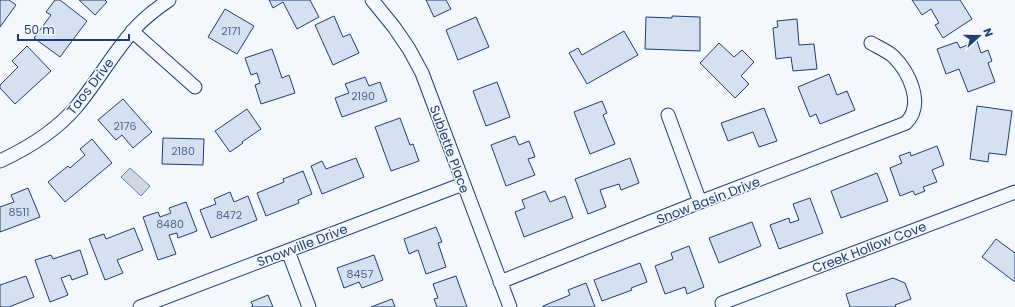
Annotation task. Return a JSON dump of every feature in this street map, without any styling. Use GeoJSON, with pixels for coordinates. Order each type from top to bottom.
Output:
{"type":"FeatureCollection","features":[{"type":"Feature","properties":{"kind":"street","name":"Taos Drive"},"geometry":{"type":"LineString","coordinates":[[0,161],[18,152],[50,131],[76,107],[132,31],[155,10],[169,0]]}},
{"type":"Feature","properties":{"kind":"street","name":"Sublette Place"},"geometry":{"type":"LineString","coordinates":[[372,0],[394,27],[409,49],[422,73],[510,307]]}},
{"type":"Feature","properties":{"kind":"street"},"geometry":{"type":"LineString","coordinates":[[132,31],[195,87]]}},
{"type":"Feature","properties":{"kind":"street","name":"Snow Basin Drive"},"geometry":{"type":"LineString","coordinates":[[500,282],[700,202],[906,123],[913,114],[916,105],[914,93],[907,75],[893,56],[871,42]]}},
{"type":"Feature","properties":{"kind":"street"},"geometry":{"type":"LineString","coordinates":[[668,115],[700,202]]}},
{"type":"Feature","properties":{"kind":"street","name":"Snowville Drive"},"geometry":{"type":"LineString","coordinates":[[140,307],[463,184]]}},
{"type":"Feature","properties":{"kind":"street","name":"Creek Hollow Cove"},"geometry":{"type":"LineString","coordinates":[[722,303],[1015,192]]}},
{"type":"Feature","properties":{"kind":"street"},"geometry":{"type":"LineString","coordinates":[[288,250],[309,307]]}},
{"type":"Feature","properties":{"kind":"shaded area"},"geometry":{"type":"Polygon","coordinates":[[[130,168],[150,186],[141,196],[121,177],[130,168]]]}},
{"type":"Feature","properties":{"kind":"building"},"geometry":{"type":"Polygon","coordinates":[[[0,0],[9,0],[16,5],[0,27],[0,0]]]}},
{"type":"Feature","properties":{"kind":"building"},"geometry":{"type":"Polygon","coordinates":[[[55,0],[60,0],[87,21],[60,57],[34,38],[51,15],[46,12],[55,0]]]}},
{"type":"Feature","properties":{"kind":"building"},"geometry":{"type":"Polygon","coordinates":[[[79,0],[105,0],[107,2],[95,15],[79,0]]]}},
{"type":"Feature","properties":{"kind":"building"},"geometry":{"type":"Polygon","coordinates":[[[269,0],[310,0],[319,17],[297,29],[283,2],[273,8],[269,0]]]}},
{"type":"Feature","properties":{"kind":"building"},"geometry":{"type":"Polygon","coordinates":[[[426,0],[446,0],[451,9],[434,17],[426,0]]]}},
{"type":"Feature","properties":{"kind":"building"},"geometry":{"type":"Polygon","coordinates":[[[912,0],[960,0],[972,19],[943,38],[935,25],[939,23],[931,9],[922,15],[912,0]]]}},
{"type":"Feature","properties":{"kind":"building"},"geometry":{"type":"Polygon","coordinates":[[[225,9],[254,26],[237,54],[208,37],[225,9]]]}},
{"type":"Feature","properties":{"kind":"building"},"geometry":{"type":"Polygon","coordinates":[[[334,16],[343,37],[350,34],[359,53],[333,65],[315,25],[334,16]]]}},
{"type":"Feature","properties":{"kind":"building"},"geometry":{"type":"Polygon","coordinates":[[[672,16],[700,17],[700,51],[645,49],[646,17],[672,18],[672,16]]]}},
{"type":"Feature","properties":{"kind":"building"},"geometry":{"type":"Polygon","coordinates":[[[476,17],[489,47],[458,60],[446,30],[476,17]]]}},
{"type":"Feature","properties":{"kind":"building"},"geometry":{"type":"Polygon","coordinates":[[[797,19],[799,45],[814,44],[817,69],[793,71],[791,57],[776,59],[773,28],[778,27],[777,21],[797,19]]]}},
{"type":"Feature","properties":{"kind":"building"},"geometry":{"type":"Polygon","coordinates":[[[624,31],[638,55],[587,84],[569,53],[578,48],[582,55],[624,31]]]}},
{"type":"Feature","properties":{"kind":"building"},"geometry":{"type":"Polygon","coordinates":[[[977,41],[981,53],[988,50],[992,61],[988,63],[995,82],[968,92],[959,69],[946,74],[937,49],[957,42],[960,48],[977,41]]]}},
{"type":"Feature","properties":{"kind":"building"},"geometry":{"type":"Polygon","coordinates":[[[719,43],[734,57],[742,50],[754,62],[741,76],[749,84],[735,98],[700,63],[719,43]]]}},
{"type":"Feature","properties":{"kind":"building"},"geometry":{"type":"Polygon","coordinates":[[[27,46],[51,71],[15,104],[0,88],[0,85],[18,67],[12,61],[27,46]]]}},
{"type":"Feature","properties":{"kind":"building"},"geometry":{"type":"Polygon","coordinates":[[[272,49],[282,78],[289,75],[295,93],[261,104],[255,85],[260,83],[257,73],[251,75],[245,58],[272,49]]]}},
{"type":"Feature","properties":{"kind":"building"},"geometry":{"type":"Polygon","coordinates":[[[829,74],[837,95],[847,91],[855,110],[820,124],[816,114],[810,117],[798,87],[829,74]]]}},
{"type":"Feature","properties":{"kind":"building"},"geometry":{"type":"Polygon","coordinates":[[[365,77],[369,86],[380,82],[387,101],[342,117],[335,98],[349,93],[345,84],[365,77]]]}},
{"type":"Feature","properties":{"kind":"building"},"geometry":{"type":"Polygon","coordinates":[[[497,82],[510,117],[486,126],[473,91],[497,82]]]}},
{"type":"Feature","properties":{"kind":"building"},"geometry":{"type":"Polygon","coordinates":[[[123,99],[152,132],[133,148],[122,135],[116,140],[98,120],[123,99]]]}},
{"type":"Feature","properties":{"kind":"building"},"geometry":{"type":"Polygon","coordinates":[[[602,101],[607,113],[603,115],[615,144],[590,154],[574,112],[602,101]]]}},
{"type":"Feature","properties":{"kind":"building"},"geometry":{"type":"Polygon","coordinates":[[[977,106],[1012,111],[1006,155],[989,153],[988,162],[970,159],[977,106]]]}},
{"type":"Feature","properties":{"kind":"building"},"geometry":{"type":"Polygon","coordinates":[[[764,108],[777,141],[759,147],[753,132],[728,141],[721,123],[764,108]]]}},
{"type":"Feature","properties":{"kind":"building"},"geometry":{"type":"Polygon","coordinates":[[[247,109],[261,129],[230,152],[215,131],[247,109]]]}},
{"type":"Feature","properties":{"kind":"building"},"geometry":{"type":"Polygon","coordinates":[[[400,118],[410,145],[413,144],[419,161],[391,171],[375,127],[400,118]]]}},
{"type":"Feature","properties":{"kind":"building"},"geometry":{"type":"Polygon","coordinates":[[[515,136],[519,145],[529,141],[535,157],[528,159],[535,175],[506,186],[491,145],[515,136]]]}},
{"type":"Feature","properties":{"kind":"building"},"geometry":{"type":"Polygon","coordinates":[[[163,138],[204,139],[203,165],[162,164],[163,138]]]}},
{"type":"Feature","properties":{"kind":"building"},"geometry":{"type":"Polygon","coordinates":[[[92,139],[112,163],[65,202],[48,182],[68,166],[70,168],[85,155],[80,149],[92,139]]]}},
{"type":"Feature","properties":{"kind":"building"},"geometry":{"type":"Polygon","coordinates":[[[937,146],[944,165],[932,170],[937,182],[923,187],[925,191],[915,195],[913,191],[900,196],[890,168],[902,163],[899,156],[910,152],[911,156],[937,146]]]}},
{"type":"Feature","properties":{"kind":"building"},"geometry":{"type":"Polygon","coordinates":[[[356,158],[364,177],[322,194],[311,166],[322,161],[326,169],[356,158]]]}},
{"type":"Feature","properties":{"kind":"building"},"geometry":{"type":"Polygon","coordinates":[[[630,158],[639,183],[621,190],[619,184],[600,190],[606,207],[588,214],[575,179],[630,158]]]}},
{"type":"Feature","properties":{"kind":"building"},"geometry":{"type":"Polygon","coordinates":[[[303,171],[312,194],[298,200],[299,203],[266,216],[257,193],[284,182],[283,179],[303,171]]]}},
{"type":"Feature","properties":{"kind":"building"},"geometry":{"type":"Polygon","coordinates":[[[877,173],[888,201],[841,218],[831,191],[877,173]]]}},
{"type":"Feature","properties":{"kind":"building"},"geometry":{"type":"Polygon","coordinates":[[[28,188],[40,217],[0,232],[0,207],[14,202],[11,195],[28,188]]]}},
{"type":"Feature","properties":{"kind":"building"},"geometry":{"type":"Polygon","coordinates":[[[545,191],[550,202],[565,196],[573,218],[524,237],[515,212],[525,208],[522,200],[545,191]]]}},
{"type":"Feature","properties":{"kind":"building"},"geometry":{"type":"Polygon","coordinates":[[[230,192],[234,202],[248,196],[257,220],[211,238],[200,210],[216,204],[214,199],[230,192]]]}},
{"type":"Feature","properties":{"kind":"building"},"geometry":{"type":"Polygon","coordinates":[[[810,198],[823,233],[779,249],[770,225],[789,218],[790,223],[799,220],[793,204],[810,198]]]}},
{"type":"Feature","properties":{"kind":"building"},"geometry":{"type":"Polygon","coordinates":[[[186,202],[197,231],[178,238],[177,233],[169,235],[176,254],[158,260],[143,217],[158,212],[160,217],[171,213],[169,208],[186,202]]]}},
{"type":"Feature","properties":{"kind":"building"},"geometry":{"type":"Polygon","coordinates":[[[752,222],[761,246],[719,263],[709,238],[752,222]]]}},
{"type":"Feature","properties":{"kind":"building"},"geometry":{"type":"Polygon","coordinates":[[[436,227],[442,242],[438,243],[446,267],[426,274],[418,250],[409,254],[404,239],[436,227]]]}},
{"type":"Feature","properties":{"kind":"building"},"geometry":{"type":"Polygon","coordinates":[[[134,228],[143,250],[117,260],[123,273],[105,280],[89,239],[104,234],[106,239],[134,228]]]}},
{"type":"Feature","properties":{"kind":"building"},"geometry":{"type":"Polygon","coordinates":[[[996,239],[1015,253],[1015,282],[982,257],[996,239]]]}},
{"type":"Feature","properties":{"kind":"building"},"geometry":{"type":"Polygon","coordinates":[[[689,246],[704,287],[687,294],[685,287],[665,294],[655,266],[673,259],[671,253],[689,246]]]}},
{"type":"Feature","properties":{"kind":"building"},"geometry":{"type":"Polygon","coordinates":[[[80,250],[88,274],[72,280],[70,275],[61,278],[68,295],[50,302],[35,260],[51,255],[53,259],[80,250]]]}},
{"type":"Feature","properties":{"kind":"building"},"geometry":{"type":"Polygon","coordinates":[[[374,255],[383,280],[362,288],[359,282],[344,288],[337,268],[374,255]]]}},
{"type":"Feature","properties":{"kind":"building"},"geometry":{"type":"Polygon","coordinates":[[[640,263],[647,282],[631,288],[632,290],[602,301],[594,280],[640,263]]]}},
{"type":"Feature","properties":{"kind":"building"},"geometry":{"type":"Polygon","coordinates":[[[26,276],[34,297],[9,307],[0,307],[0,285],[26,276]]]}},
{"type":"Feature","properties":{"kind":"building"},"geometry":{"type":"Polygon","coordinates":[[[456,276],[467,307],[437,307],[434,299],[438,298],[433,284],[456,276]]]}},
{"type":"Feature","properties":{"kind":"building"},"geometry":{"type":"Polygon","coordinates":[[[893,278],[905,283],[911,299],[895,305],[896,307],[850,307],[846,294],[893,278]]]}},
{"type":"Feature","properties":{"kind":"building"},"geometry":{"type":"Polygon","coordinates":[[[586,283],[595,307],[543,307],[570,295],[568,290],[586,283]]]}},
{"type":"Feature","properties":{"kind":"building"},"geometry":{"type":"Polygon","coordinates":[[[268,295],[273,307],[251,307],[253,306],[251,302],[268,295]]]}},
{"type":"Feature","properties":{"kind":"building"},"geometry":{"type":"Polygon","coordinates":[[[392,299],[395,307],[371,307],[392,299]]]}}]}
